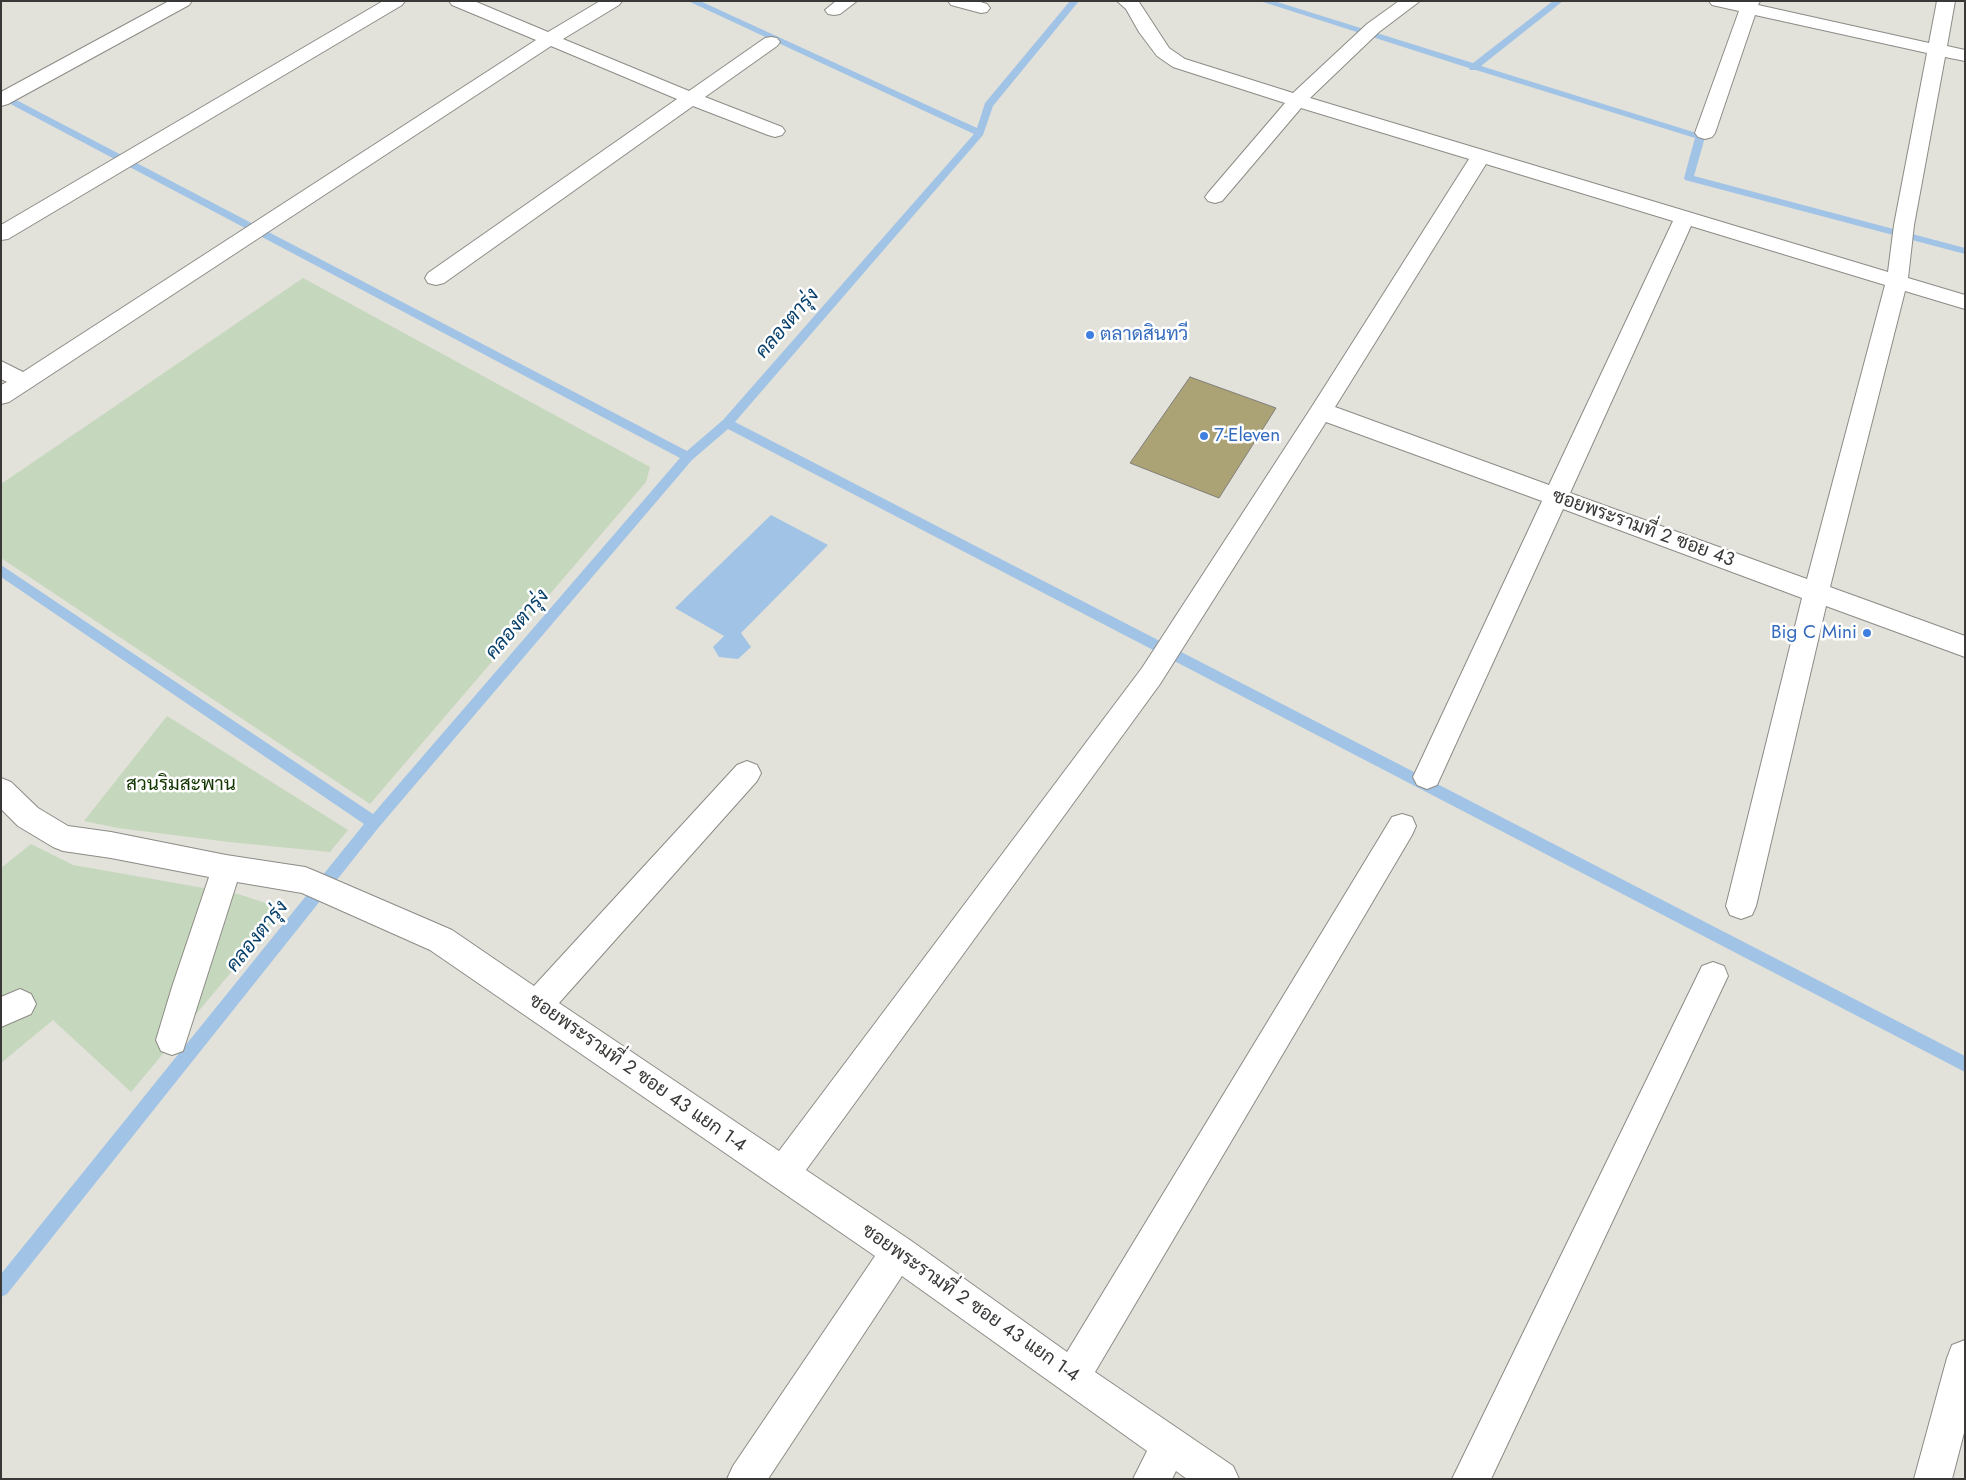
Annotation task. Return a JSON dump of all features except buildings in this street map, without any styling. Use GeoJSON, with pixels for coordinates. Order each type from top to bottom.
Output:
{"type":"FeatureCollection","features":[{"type":"Feature","properties":{"kind":"street"},"geometry":{"type":"LineString","coordinates":[[1,100],[183,1]]}},
{"type":"Feature","properties":{"kind":"street"},"geometry":{"type":"LineString","coordinates":[[1,234],[396,1]]}},
{"type":"Feature","properties":{"kind":"street"},"geometry":{"type":"LineString","coordinates":[[458,1],[690,98],[775,130]]}},
{"type":"Feature","properties":{"kind":"street"},"geometry":{"type":"LineString","coordinates":[[1,396],[550,39],[613,1]]}},
{"type":"Feature","properties":{"kind":"street"},"geometry":{"type":"LineString","coordinates":[[958,1],[981,8]]}},
{"type":"Feature","properties":{"kind":"street"},"geometry":{"type":"LineString","coordinates":[[1126,1],[1136,10],[1148,32],[1163,52],[1179,63],[1965,302]]}},
{"type":"Feature","properties":{"kind":"street"},"geometry":{"type":"LineString","coordinates":[[1215,197],[1298,99],[1346,56],[1373,28],[1411,1]]}},
{"type":"Feature","properties":{"kind":"street"},"geometry":{"type":"LineString","coordinates":[[1718,1],[1750,5],[1965,56]]}},
{"type":"Feature","properties":{"kind":"street"},"geometry":{"type":"LineString","coordinates":[[1741,906],[1816,593],[1897,281],[1904,225],[1946,1]]}},
{"type":"Feature","properties":{"kind":"street"},"geometry":{"type":"LineString","coordinates":[[1705,133],[1750,5]]}},
{"type":"Feature","properties":{"kind":"street"},"geometry":{"type":"LineString","coordinates":[[436,278],[770,42]]}},
{"type":"Feature","properties":{"kind":"street"},"geometry":{"type":"LineString","coordinates":[[783,1174],[1151,676],[1482,156]]}},
{"type":"Feature","properties":{"kind":"street"},"geometry":{"type":"LineString","coordinates":[[1427,777],[1686,217]]}},
{"type":"Feature","properties":{"kind":"street"},"geometry":{"type":"LineString","coordinates":[[1,369],[24,382]]}},
{"type":"Feature","properties":{"kind":"street","name":"ซอยพระรามที่ 2 ซอย 43"},"geometry":{"type":"LineString","coordinates":[[1321,411],[1965,647]]}},
{"type":"Feature","properties":{"kind":"street"},"geometry":{"type":"LineString","coordinates":[[538,1005],[747,773]]}},
{"type":"Feature","properties":{"kind":"street","name":"ซอยพระรามที่ 2 ซอย 43 แยก 1-4"},"geometry":{"type":"LineString","coordinates":[[1,790],[28,817],[63,838],[111,845],[226,868],[305,880],[441,940],[898,1252],[1072,1377],[1220,1479]]}},
{"type":"Feature","properties":{"kind":"street"},"geometry":{"type":"LineString","coordinates":[[1072,1377],[1402,826]]}},
{"type":"Feature","properties":{"kind":"street"},"geometry":{"type":"LineString","coordinates":[[172,1040],[187,987],[226,868]]}},
{"type":"Feature","properties":{"kind":"street"},"geometry":{"type":"LineString","coordinates":[[1471,1479],[1713,976]]}},
{"type":"Feature","properties":{"kind":"street"},"geometry":{"type":"LineString","coordinates":[[746,1479],[898,1252]]}},
{"type":"Feature","properties":{"kind":"street"},"geometry":{"type":"LineString","coordinates":[[1933,1479],[1965,1358]]}},
{"type":"Feature","properties":{"kind":"street"},"geometry":{"type":"LineString","coordinates":[[1152,1479],[1170,1444]]}},
{"type":"Feature","properties":{"kind":"green space"},"geometry":{"type":"Polygon","coordinates":[[[303,278],[650,467],[646,482],[370,804],[1,558],[1,484],[303,278]]]}},
{"type":"Feature","properties":{"kind":"green space","name":"สวนริมสะพาน"},"geometry":{"type":"Polygon","coordinates":[[[167,716],[348,830],[330,852],[229,842],[118,828],[84,821],[167,716]]]}},
{"type":"Feature","properties":{"kind":"green space"},"geometry":{"type":"Polygon","coordinates":[[[31,844],[73,865],[238,894],[284,909],[131,1092],[53,1020],[1,1063],[1,868],[31,844]]]}},
{"type":"Feature","properties":{"kind":"water"},"geometry":{"type":"Polygon","coordinates":[[[771,515],[828,545],[741,633],[751,647],[738,659],[719,657],[713,647],[724,636],[675,608],[771,515]]]}},
{"type":"Feature","properties":{"kind":"waterway"},"geometry":{"type":"LineString","coordinates":[[692,1],[980,133]]}},
{"type":"Feature","properties":{"kind":"waterway","name":"คลองตารุ่ง"},"geometry":{"type":"LineString","coordinates":[[980,133],[988,105],[1075,1]]}},
{"type":"Feature","properties":{"kind":"waterway"},"geometry":{"type":"LineString","coordinates":[[1264,1],[1475,67]]}},
{"type":"Feature","properties":{"kind":"waterway"},"geometry":{"type":"LineString","coordinates":[[1475,67],[1559,1]]}},
{"type":"Feature","properties":{"kind":"waterway"},"geometry":{"type":"LineString","coordinates":[[1475,67],[1700,137],[1689,178],[1965,251]]}},
{"type":"Feature","properties":{"kind":"waterway"},"geometry":{"type":"LineString","coordinates":[[1,95],[688,457]]}},
{"type":"Feature","properties":{"kind":"waterway","name":"คลองตารุ่ง"},"geometry":{"type":"LineString","coordinates":[[727,423],[980,133]]}},
{"type":"Feature","properties":{"kind":"waterway","name":"คลองตารุ่ง"},"geometry":{"type":"LineString","coordinates":[[688,457],[727,423]]}},
{"type":"Feature","properties":{"kind":"waterway"},"geometry":{"type":"LineString","coordinates":[[727,423],[1965,1064]]}},
{"type":"Feature","properties":{"kind":"waterway","name":"คลองตารุ่ง"},"geometry":{"type":"LineString","coordinates":[[374,823],[688,457]]}},
{"type":"Feature","properties":{"kind":"waterway"},"geometry":{"type":"LineString","coordinates":[[1,570],[374,823]]}},
{"type":"Feature","properties":{"kind":"waterway","name":"คลองตารุ่ง"},"geometry":{"type":"LineString","coordinates":[[1,1288],[374,823]]}},
{"type":"Feature","properties":{"kind":"place","name":"ตลาดสินทวี"},"geometry":{"type":"Point","coordinates":[1090,335]}},
{"type":"Feature","properties":{"kind":"place","name":"7-Eleven"},"geometry":{"type":"Point","coordinates":[1204,436]}},
{"type":"Feature","properties":{"kind":"place","name":"Big C Mini"},"geometry":{"type":"Point","coordinates":[1867,633]}}]}
